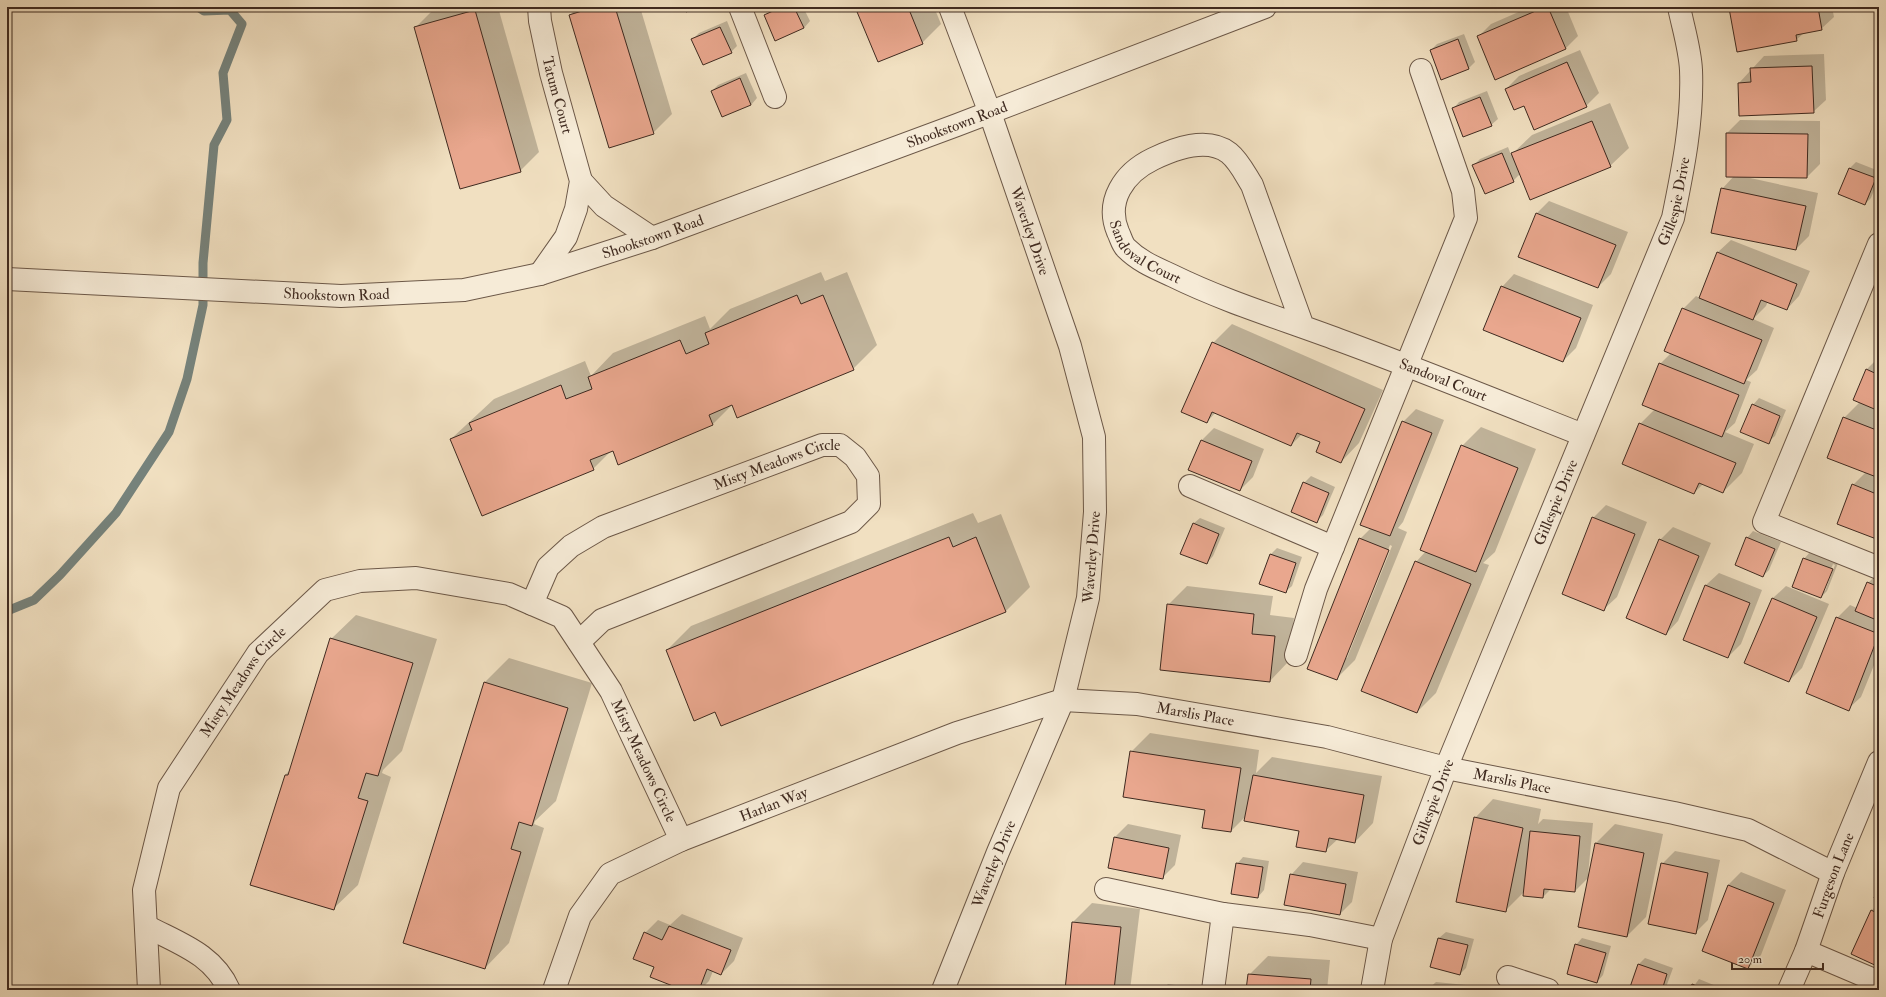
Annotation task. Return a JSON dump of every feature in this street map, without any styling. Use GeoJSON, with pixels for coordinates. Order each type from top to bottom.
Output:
{"type":"FeatureCollection","features":[{"type":"Feature","properties":{"kind":"street","name":"Tatum Court"},"geometry":{"type":"LineString","coordinates":[[539,7],[540,21],[551,73],[581,181],[576,209],[566,237],[540,274]]}},
{"type":"Feature","properties":{"kind":"street"},"geometry":{"type":"LineString","coordinates":[[740,7],[775,97]]}},
{"type":"Feature","properties":{"kind":"street"},"geometry":{"type":"LineString","coordinates":[[950,7],[990,113]]}},
{"type":"Feature","properties":{"kind":"street","name":"Shookstown Road"},"geometry":{"type":"LineString","coordinates":[[7,279],[342,296],[464,290],[540,274],[652,238],[990,113],[1265,7]]}},
{"type":"Feature","properties":{"kind":"street","name":"Gillespie Drive"},"geometry":{"type":"LineString","coordinates":[[1372,990],[1381,939],[1446,768],[1674,211],[1686,158],[1690,69],[1679,7]]}},
{"type":"Feature","properties":{"kind":"street"},"geometry":{"type":"LineString","coordinates":[[1296,655],[1316,589],[1466,218],[1463,191],[1421,70]]}},
{"type":"Feature","properties":{"kind":"street","name":"Waverley Drive"},"geometry":{"type":"LineString","coordinates":[[943,990],[995,859],[1063,700],[1088,598],[1095,512],[1094,437],[1070,346],[990,113]]}},
{"type":"Feature","properties":{"kind":"street","name":"Sandoval Court"},"geometry":{"type":"LineString","coordinates":[[1303,327],[1252,185],[1241,166],[1228,152],[1214,147],[1196,145],[1169,151],[1146,162],[1131,175],[1117,191],[1114,209],[1115,224],[1125,247],[1141,261],[1207,293],[1303,327],[1583,435]]}},
{"type":"Feature","properties":{"kind":"street","name":"Tatum Court"},"geometry":{"type":"LineString","coordinates":[[581,181],[604,206],[652,238]]}},
{"type":"Feature","properties":{"kind":"street"},"geometry":{"type":"LineString","coordinates":[[1879,244],[1764,522],[1879,568]]}},
{"type":"Feature","properties":{"kind":"street","name":"Misty Meadows Circle"},"geometry":{"type":"LineString","coordinates":[[532,604],[548,567],[571,546],[603,527],[822,445],[840,445],[855,457],[868,476],[869,504],[851,522],[602,620],[579,642]]}},
{"type":"Feature","properties":{"kind":"street"},"geometry":{"type":"LineString","coordinates":[[1190,486],[1333,547]]}},
{"type":"Feature","properties":{"kind":"street","name":"Misty Meadows Circle"},"geometry":{"type":"LineString","coordinates":[[149,990],[144,890],[169,788],[258,653],[325,590],[360,581],[416,578],[509,594],[562,617],[612,691],[680,840]]}},
{"type":"Feature","properties":{"kind":"street","name":"Marslis Place"},"geometry":{"type":"LineString","coordinates":[[1063,700],[1138,704],[1327,737],[1446,768],[1674,813],[1748,830],[1833,873]]}},
{"type":"Feature","properties":{"kind":"street","name":"Harlan Way"},"geometry":{"type":"LineString","coordinates":[[554,990],[580,916],[610,874],[680,840],[957,733],[1063,700]]}},
{"type":"Feature","properties":{"kind":"street","name":"Furgeson Lane"},"geometry":{"type":"LineString","coordinates":[[1790,990],[1806,951],[1833,873],[1879,762]]}},
{"type":"Feature","properties":{"kind":"street"},"geometry":{"type":"LineString","coordinates":[[1106,889],[1223,914],[1310,926],[1381,939]]}},
{"type":"Feature","properties":{"kind":"street"},"geometry":{"type":"LineString","coordinates":[[1213,990],[1223,914]]}},
{"type":"Feature","properties":{"kind":"street"},"geometry":{"type":"LineString","coordinates":[[146,926],[203,956],[222,975],[229,990]]}},
{"type":"Feature","properties":{"kind":"street"},"geometry":{"type":"LineString","coordinates":[[1806,951],[1879,982]]}},
{"type":"Feature","properties":{"kind":"street"},"geometry":{"type":"LineString","coordinates":[[1508,977],[1535,988]]}},
{"type":"Feature","properties":{"kind":"building"},"geometry":{"type":"Polygon","coordinates":[[[595,7],[615,7],[654,134],[609,148],[569,15],[595,7]]]}},
{"type":"Feature","properties":{"kind":"building"},"geometry":{"type":"Polygon","coordinates":[[[683,7],[699,7],[686,12],[683,7]]]}},
{"type":"Feature","properties":{"kind":"building"},"geometry":{"type":"Polygon","coordinates":[[[782,7],[794,7],[804,28],[775,41],[764,15],[782,7]]]}},
{"type":"Feature","properties":{"kind":"building"},"geometry":{"type":"Polygon","coordinates":[[[855,7],[908,7],[923,44],[878,62],[855,7]]]}},
{"type":"Feature","properties":{"kind":"building"},"geometry":{"type":"Polygon","coordinates":[[[1548,7],[1566,49],[1495,80],[1477,36],[1548,7]]]}},
{"type":"Feature","properties":{"kind":"building"},"geometry":{"type":"Polygon","coordinates":[[[1818,7],[1822,30],[1796,35],[1797,41],[1737,52],[1729,8],[1818,7]]]}},
{"type":"Feature","properties":{"kind":"building"},"geometry":{"type":"Polygon","coordinates":[[[475,10],[521,172],[460,189],[414,27],[475,10]]]}},
{"type":"Feature","properties":{"kind":"building"},"geometry":{"type":"Polygon","coordinates":[[[720,27],[732,53],[703,65],[691,39],[720,27]]]}},
{"type":"Feature","properties":{"kind":"building"},"geometry":{"type":"Polygon","coordinates":[[[1458,39],[1469,69],[1441,80],[1430,50],[1458,39]]]}},
{"type":"Feature","properties":{"kind":"building"},"geometry":{"type":"Polygon","coordinates":[[[1567,62],[1587,107],[1534,130],[1524,106],[1514,110],[1505,89],[1567,62]]]}},
{"type":"Feature","properties":{"kind":"building"},"geometry":{"type":"Polygon","coordinates":[[[1812,66],[1814,113],[1739,116],[1738,83],[1751,82],[1750,68],[1812,66]]]}},
{"type":"Feature","properties":{"kind":"building"},"geometry":{"type":"Polygon","coordinates":[[[740,78],[751,105],[722,117],[711,91],[740,78]]]}},
{"type":"Feature","properties":{"kind":"building"},"geometry":{"type":"Polygon","coordinates":[[[1480,97],[1492,126],[1463,137],[1452,108],[1480,97]]]}},
{"type":"Feature","properties":{"kind":"building"},"geometry":{"type":"Polygon","coordinates":[[[1592,121],[1611,167],[1530,200],[1511,153],[1592,121]]]}},
{"type":"Feature","properties":{"kind":"building"},"geometry":{"type":"Polygon","coordinates":[[[1726,133],[1808,134],[1807,178],[1726,177],[1726,133]]]}},
{"type":"Feature","properties":{"kind":"building"},"geometry":{"type":"Polygon","coordinates":[[[1502,153],[1514,182],[1485,194],[1472,165],[1502,153]]]}},
{"type":"Feature","properties":{"kind":"building"},"geometry":{"type":"Polygon","coordinates":[[[1849,168],[1876,178],[1865,205],[1838,194],[1849,168]]]}},
{"type":"Feature","properties":{"kind":"building"},"geometry":{"type":"Polygon","coordinates":[[[1721,188],[1806,206],[1796,250],[1711,233],[1721,188]]]}},
{"type":"Feature","properties":{"kind":"building"},"geometry":{"type":"Polygon","coordinates":[[[1536,213],[1616,245],[1598,288],[1518,257],[1536,213]]]}},
{"type":"Feature","properties":{"kind":"building"},"geometry":{"type":"Polygon","coordinates":[[[1717,252],[1797,284],[1787,310],[1761,300],[1753,320],[1699,298],[1717,252]]]}},
{"type":"Feature","properties":{"kind":"building"},"geometry":{"type":"Polygon","coordinates":[[[1501,286],[1581,318],[1563,362],[1483,330],[1501,286]]]}},
{"type":"Feature","properties":{"kind":"building"},"geometry":{"type":"Polygon","coordinates":[[[797,295],[801,304],[823,295],[854,370],[737,418],[732,405],[709,415],[713,425],[618,465],[613,451],[590,460],[594,470],[482,516],[450,439],[472,430],[469,423],[561,385],[566,399],[592,389],[588,377],[680,340],[686,354],[709,344],[705,333],[797,295]]]}},
{"type":"Feature","properties":{"kind":"building"},"geometry":{"type":"Polygon","coordinates":[[[1682,308],[1762,340],[1744,384],[1664,351],[1682,308]]]}},
{"type":"Feature","properties":{"kind":"building"},"geometry":{"type":"Polygon","coordinates":[[[1212,342],[1365,409],[1341,463],[1316,452],[1320,442],[1297,433],[1291,446],[1212,412],[1207,423],[1181,412],[1212,342]]]}},
{"type":"Feature","properties":{"kind":"building"},"geometry":{"type":"Polygon","coordinates":[[[1659,363],[1739,395],[1722,437],[1642,405],[1659,363]]]}},
{"type":"Feature","properties":{"kind":"building"},"geometry":{"type":"Polygon","coordinates":[[[1866,369],[1879,375],[1879,411],[1853,400],[1866,369]]]}},
{"type":"Feature","properties":{"kind":"building"},"geometry":{"type":"Polygon","coordinates":[[[1752,404],[1780,416],[1769,444],[1740,432],[1752,404]]]}},
{"type":"Feature","properties":{"kind":"building"},"geometry":{"type":"Polygon","coordinates":[[[1843,417],[1879,431],[1879,478],[1827,458],[1843,417]]]}},
{"type":"Feature","properties":{"kind":"building"},"geometry":{"type":"Polygon","coordinates":[[[1402,421],[1432,433],[1390,536],[1360,525],[1402,421]]]}},
{"type":"Feature","properties":{"kind":"building"},"geometry":{"type":"Polygon","coordinates":[[[1639,423],[1736,463],[1723,493],[1699,483],[1694,494],[1622,464],[1639,423]]]}},
{"type":"Feature","properties":{"kind":"building"},"geometry":{"type":"Polygon","coordinates":[[[1201,440],[1252,461],[1240,491],[1188,470],[1201,440]]]}},
{"type":"Feature","properties":{"kind":"building"},"geometry":{"type":"Polygon","coordinates":[[[1461,445],[1518,468],[1476,572],[1420,550],[1461,445]]]}},
{"type":"Feature","properties":{"kind":"building"},"geometry":{"type":"Polygon","coordinates":[[[1303,482],[1329,493],[1317,523],[1291,512],[1303,482]]]}},
{"type":"Feature","properties":{"kind":"building"},"geometry":{"type":"Polygon","coordinates":[[[1852,484],[1879,495],[1879,540],[1837,524],[1852,484]]]}},
{"type":"Feature","properties":{"kind":"building"},"geometry":{"type":"Polygon","coordinates":[[[1592,517],[1635,534],[1604,611],[1562,594],[1592,517]]]}},
{"type":"Feature","properties":{"kind":"building"},"geometry":{"type":"Polygon","coordinates":[[[1193,523],[1219,534],[1207,564],[1180,554],[1193,523]]]}},
{"type":"Feature","properties":{"kind":"building"},"geometry":{"type":"Polygon","coordinates":[[[949,537],[953,547],[976,537],[1006,612],[721,726],[715,712],[694,721],[666,650],[949,537]]]}},
{"type":"Feature","properties":{"kind":"building"},"geometry":{"type":"Polygon","coordinates":[[[1746,537],[1775,549],[1763,577],[1735,565],[1746,537]]]}},
{"type":"Feature","properties":{"kind":"building"},"geometry":{"type":"Polygon","coordinates":[[[1359,538],[1389,550],[1337,680],[1307,669],[1359,538]]]}},
{"type":"Feature","properties":{"kind":"building"},"geometry":{"type":"Polygon","coordinates":[[[1659,539],[1699,556],[1666,635],[1626,618],[1659,539]]]}},
{"type":"Feature","properties":{"kind":"building"},"geometry":{"type":"Polygon","coordinates":[[[1270,554],[1296,563],[1286,593],[1259,584],[1270,554]]]}},
{"type":"Feature","properties":{"kind":"building"},"geometry":{"type":"Polygon","coordinates":[[[1803,558],[1833,569],[1821,598],[1792,587],[1803,558]]]}},
{"type":"Feature","properties":{"kind":"building"},"geometry":{"type":"Polygon","coordinates":[[[1415,561],[1471,584],[1417,713],[1361,691],[1415,561]]]}},
{"type":"Feature","properties":{"kind":"building"},"geometry":{"type":"Polygon","coordinates":[[[1867,582],[1879,587],[1879,621],[1855,611],[1867,582]]]}},
{"type":"Feature","properties":{"kind":"building"},"geometry":{"type":"Polygon","coordinates":[[[1705,585],[1750,603],[1728,658],[1683,640],[1705,585]]]}},
{"type":"Feature","properties":{"kind":"building"},"geometry":{"type":"Polygon","coordinates":[[[1772,598],[1817,617],[1789,682],[1744,663],[1772,598]]]}},
{"type":"Feature","properties":{"kind":"building"},"geometry":{"type":"Polygon","coordinates":[[[1167,604],[1254,614],[1252,634],[1275,636],[1270,682],[1160,670],[1167,604]]]}},
{"type":"Feature","properties":{"kind":"building"},"geometry":{"type":"Polygon","coordinates":[[[1836,617],[1879,634],[1849,711],[1806,693],[1836,617]]]}},
{"type":"Feature","properties":{"kind":"building"},"geometry":{"type":"Polygon","coordinates":[[[330,638],[413,663],[378,776],[366,773],[358,798],[368,801],[334,910],[250,885],[285,775],[288,775],[330,638]]]}},
{"type":"Feature","properties":{"kind":"building"},"geometry":{"type":"Polygon","coordinates":[[[484,682],[568,708],[532,826],[519,822],[511,849],[521,852],[485,969],[403,943],[484,682]]]}},
{"type":"Feature","properties":{"kind":"building"},"geometry":{"type":"Polygon","coordinates":[[[1130,751],[1241,768],[1231,832],[1202,828],[1205,810],[1123,797],[1130,751]]]}},
{"type":"Feature","properties":{"kind":"building"},"geometry":{"type":"Polygon","coordinates":[[[1253,775],[1364,795],[1355,843],[1329,838],[1326,852],[1296,847],[1299,831],[1244,821],[1253,775]]]}},
{"type":"Feature","properties":{"kind":"building"},"geometry":{"type":"Polygon","coordinates":[[[1474,817],[1523,828],[1506,912],[1456,902],[1474,817]]]}},
{"type":"Feature","properties":{"kind":"building"},"geometry":{"type":"Polygon","coordinates":[[[1530,831],[1580,836],[1575,892],[1544,889],[1543,898],[1523,896],[1530,831]]]}},
{"type":"Feature","properties":{"kind":"building"},"geometry":{"type":"Polygon","coordinates":[[[1114,837],[1169,848],[1163,879],[1108,868],[1114,837]]]}},
{"type":"Feature","properties":{"kind":"building"},"geometry":{"type":"Polygon","coordinates":[[[1595,843],[1644,853],[1627,937],[1578,927],[1595,843]]]}},
{"type":"Feature","properties":{"kind":"building"},"geometry":{"type":"Polygon","coordinates":[[[1236,863],[1263,867],[1258,898],[1231,894],[1236,863]]]}},
{"type":"Feature","properties":{"kind":"building"},"geometry":{"type":"Polygon","coordinates":[[[1661,863],[1708,873],[1696,934],[1648,924],[1661,863]]]}},
{"type":"Feature","properties":{"kind":"building"},"geometry":{"type":"Polygon","coordinates":[[[1290,874],[1346,884],[1340,915],[1284,905],[1290,874]]]}},
{"type":"Feature","properties":{"kind":"building"},"geometry":{"type":"Polygon","coordinates":[[[1728,885],[1774,903],[1748,969],[1702,951],[1728,885]]]}},
{"type":"Feature","properties":{"kind":"building"},"geometry":{"type":"Polygon","coordinates":[[[1879,887],[1879,900],[1874,898],[1879,887]]]}},
{"type":"Feature","properties":{"kind":"building"},"geometry":{"type":"Polygon","coordinates":[[[1871,910],[1879,914],[1879,967],[1851,954],[1871,910]]]}},
{"type":"Feature","properties":{"kind":"building"},"geometry":{"type":"Polygon","coordinates":[[[1072,922],[1121,927],[1114,990],[1065,990],[1072,922]]]}},
{"type":"Feature","properties":{"kind":"building"},"geometry":{"type":"Polygon","coordinates":[[[669,926],[731,950],[721,975],[707,969],[699,990],[683,990],[650,977],[654,967],[633,959],[644,932],[662,940],[669,926]]]}},
{"type":"Feature","properties":{"kind":"building"},"geometry":{"type":"Polygon","coordinates":[[[1438,938],[1468,945],[1460,975],[1430,967],[1438,938]]]}},
{"type":"Feature","properties":{"kind":"building"},"geometry":{"type":"Polygon","coordinates":[[[1575,944],[1606,953],[1597,983],[1567,974],[1575,944]]]}},
{"type":"Feature","properties":{"kind":"building"},"geometry":{"type":"Polygon","coordinates":[[[1638,964],[1667,974],[1662,990],[1629,990],[1638,964]]]}},
{"type":"Feature","properties":{"kind":"building"},"geometry":{"type":"Polygon","coordinates":[[[1248,974],[1311,979],[1310,990],[1246,990],[1248,974]]]}},
{"type":"Feature","properties":{"kind":"building"},"geometry":{"type":"Polygon","coordinates":[[[1692,984],[1706,990],[1690,990],[1692,984]]]}},
{"type":"Feature","properties":{"kind":"waterway"},"geometry":{"type":"LineString","coordinates":[[7,611],[34,600],[60,575],[116,513],[169,432],[187,379],[203,305],[203,263],[214,145],[227,120],[223,73],[242,24],[230,10],[204,11],[198,7]]}}]}
